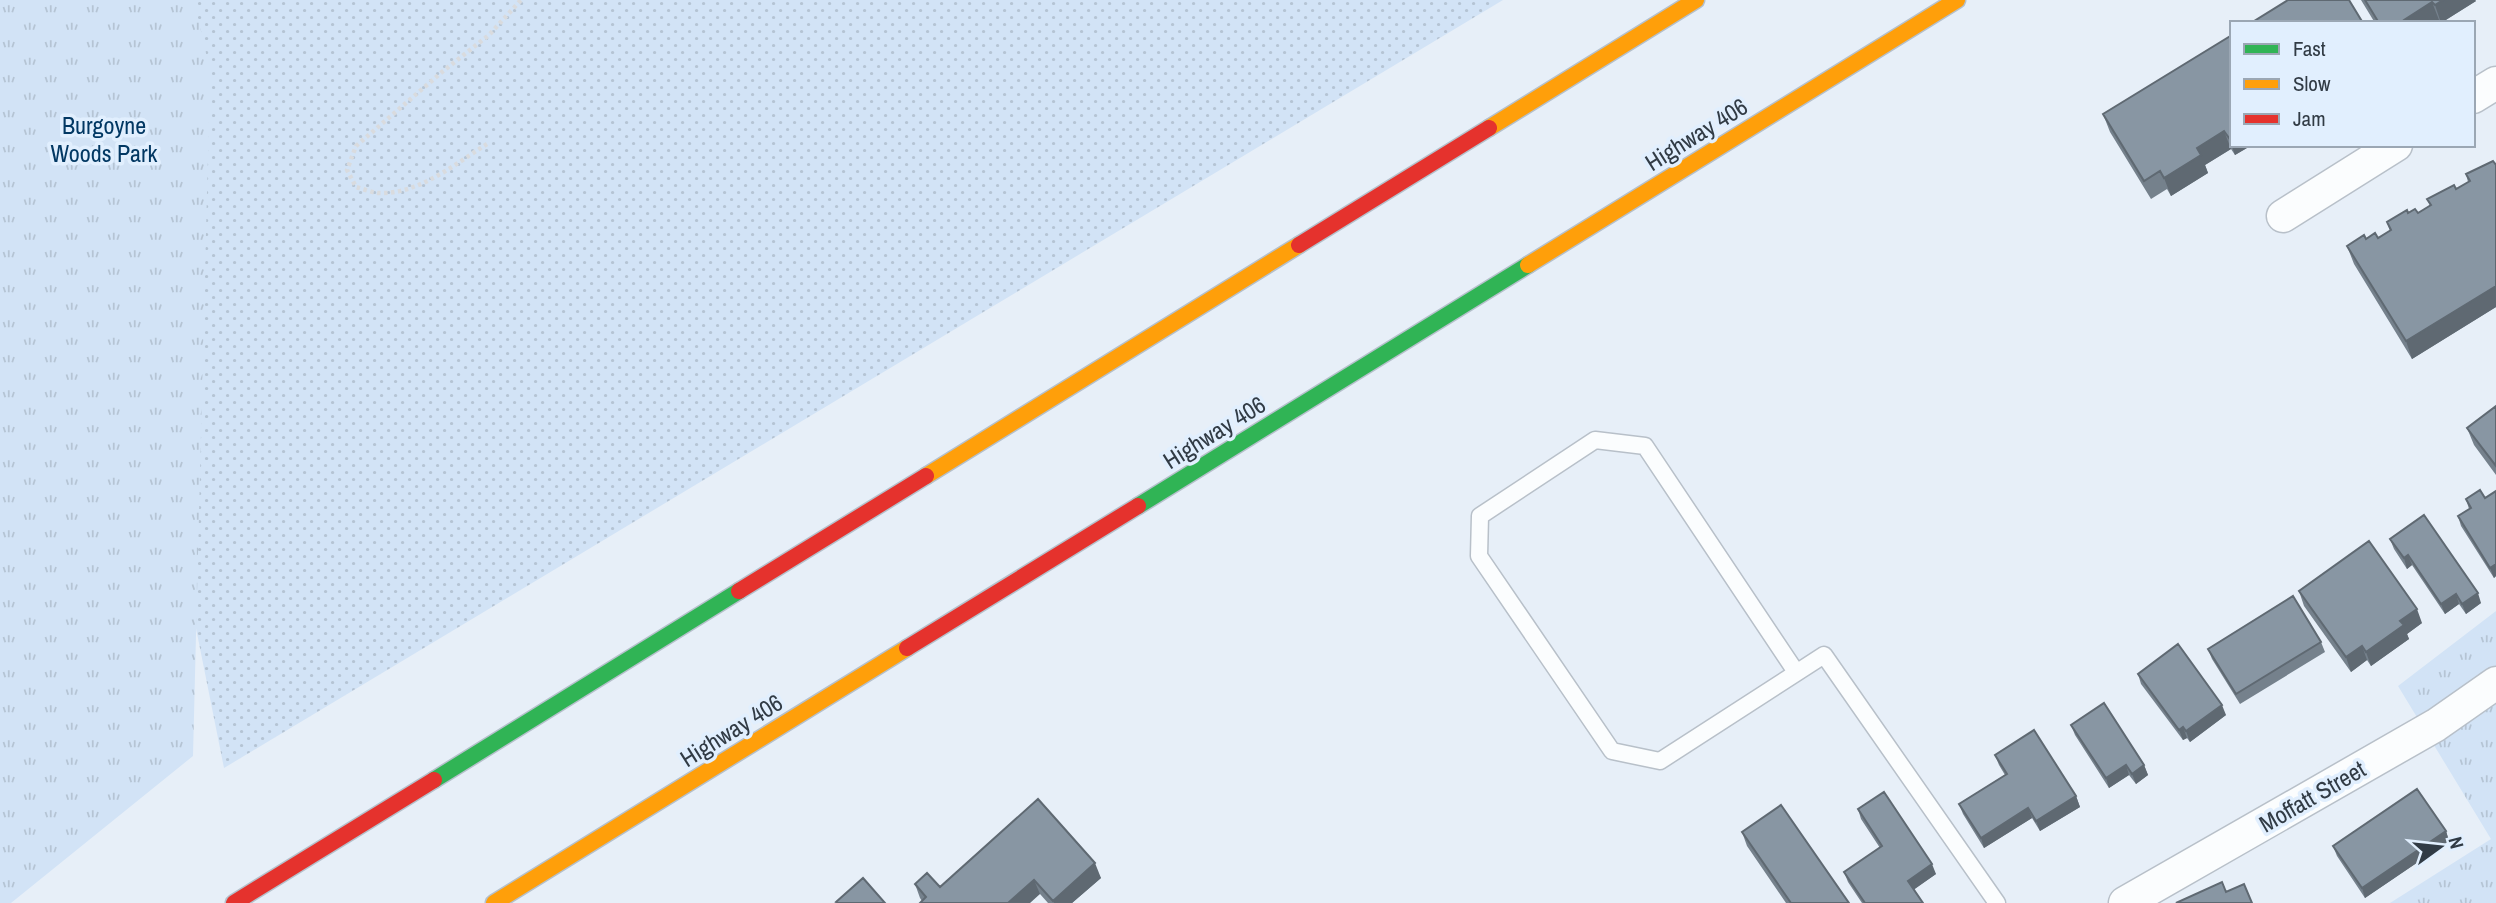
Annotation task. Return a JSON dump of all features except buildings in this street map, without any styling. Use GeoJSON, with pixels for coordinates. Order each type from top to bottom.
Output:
{"type":"FeatureCollection","features":[{"type":"Feature","properties":{"kind":"highway"},"geometry":{"type":"LineString","coordinates":[[234,903],[1696,0]]}},
{"type":"Feature","properties":{"kind":"highway","name":"Highway 406"},"geometry":{"type":"LineString","coordinates":[[494,903],[1957,0]]}},
{"type":"Feature","properties":{"kind":"street"},"geometry":{"type":"LineString","coordinates":[[2475,96],[2496,83]]}},
{"type":"Feature","properties":{"kind":"street"},"geometry":{"type":"LineString","coordinates":[[2283,216],[2393,147]]}},
{"type":"Feature","properties":{"kind":"street","name":"Moffatt Street"},"geometry":{"type":"LineString","coordinates":[[2125,903],[2436,725],[2496,683]]}},
{"type":"Feature","properties":{"kind":"lane"},"geometry":{"type":"LineString","coordinates":[[1796,672],[1645,446],[1595,440],[1480,516],[1479,556],[1612,751],[1660,761],[1824,655],[1997,903]]}},
{"type":"Feature","properties":{"kind":"path"},"geometry":{"type":"LineString","coordinates":[[487,144],[444,172],[410,188],[378,192],[356,187],[347,170],[356,146],[489,35],[521,0]]}},
{"type":"Feature","properties":{"kind":"green space","name":"Burgoyne Woods Park"},"geometry":{"type":"Polygon","coordinates":[[[0,0],[194,0],[210,71],[193,756],[11,903],[0,903],[0,0]]]}},
{"type":"Feature","properties":{"kind":"green space"},"geometry":{"type":"Polygon","coordinates":[[[70,0],[1503,0],[224,768],[70,0]]]}},
{"type":"Feature","properties":{"kind":"green space"},"geometry":{"type":"Polygon","coordinates":[[[2496,611],[2496,903],[2390,903],[2491,839],[2398,686],[2496,611]]]}},
{"type":"Feature","properties":{"kind":"traffic: fast"},"geometry":{"type":"LineString","coordinates":[[1138,506],[1528,265]]}},
{"type":"Feature","properties":{"kind":"traffic: fast"},"geometry":{"type":"LineString","coordinates":[[434,780],[739,591]]}},
{"type":"Feature","properties":{"kind":"traffic: slow"},"geometry":{"type":"LineString","coordinates":[[1489,128],[1696,0]]}},
{"type":"Feature","properties":{"kind":"traffic: slow"},"geometry":{"type":"LineString","coordinates":[[1528,265],[1957,0]]}},
{"type":"Feature","properties":{"kind":"traffic: slow"},"geometry":{"type":"LineString","coordinates":[[926,476],[1299,245]]}},
{"type":"Feature","properties":{"kind":"traffic: slow"},"geometry":{"type":"LineString","coordinates":[[494,903],[907,648]]}},
{"type":"Feature","properties":{"kind":"traffic: jam"},"geometry":{"type":"LineString","coordinates":[[1299,245],[1489,128]]}},
{"type":"Feature","properties":{"kind":"traffic: jam"},"geometry":{"type":"LineString","coordinates":[[739,591],[926,476]]}},
{"type":"Feature","properties":{"kind":"traffic: jam"},"geometry":{"type":"LineString","coordinates":[[907,648],[1138,506]]}},
{"type":"Feature","properties":{"kind":"traffic: jam"},"geometry":{"type":"LineString","coordinates":[[234,903],[434,780]]}}]}
